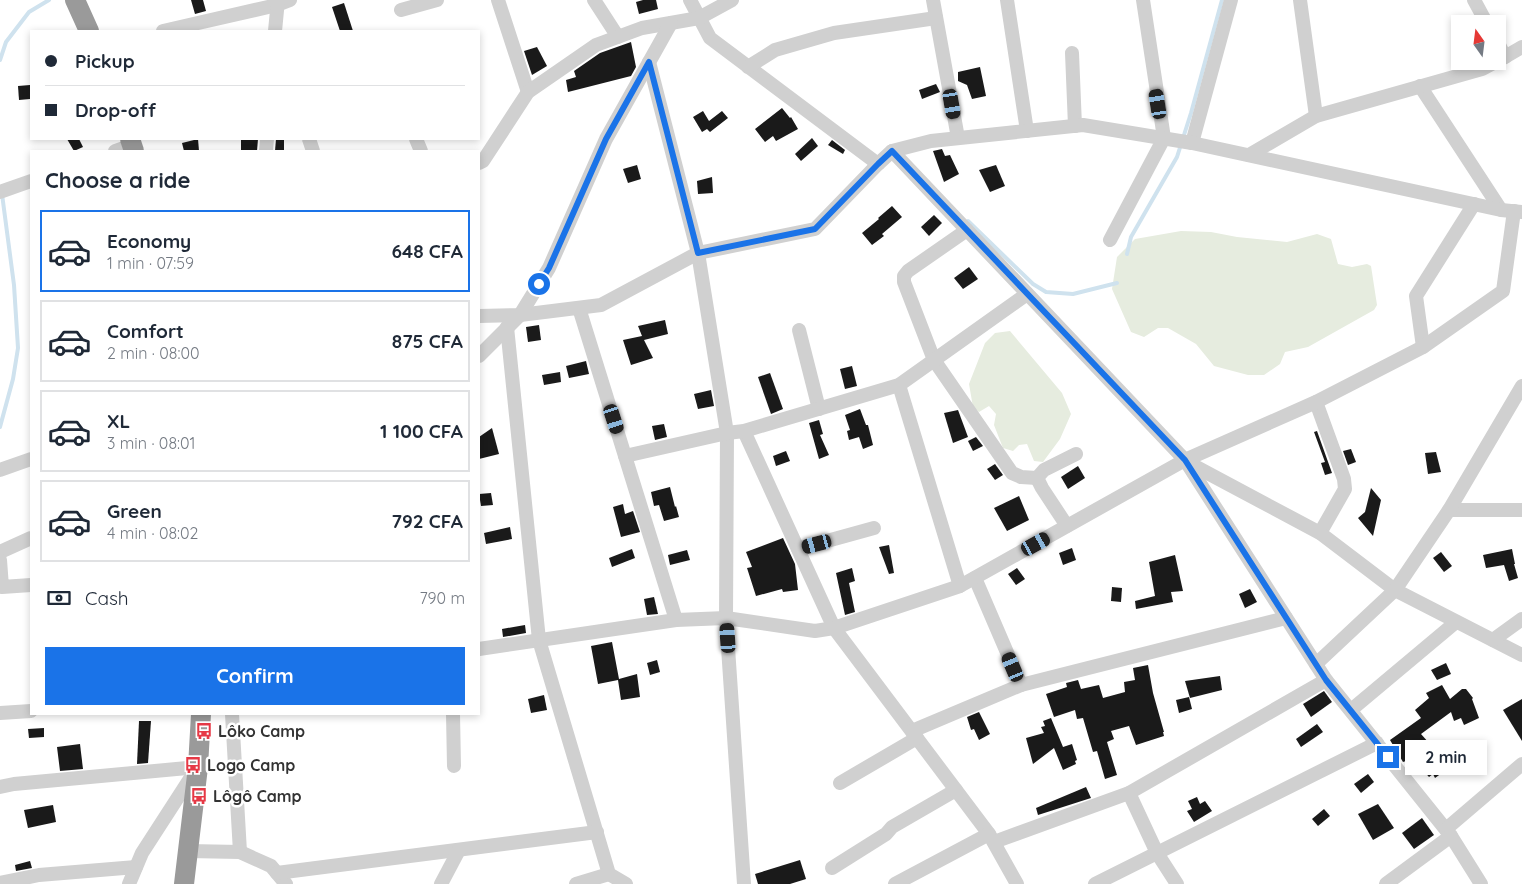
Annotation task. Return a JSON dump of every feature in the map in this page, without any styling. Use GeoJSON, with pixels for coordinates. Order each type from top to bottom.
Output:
{"type":"FeatureCollection","features":[{"type":"Feature","properties":{"kind":"highway"},"geometry":{"type":"LineString","coordinates":[[74,0],[89,30]]}},
{"type":"Feature","properties":{"kind":"highway"},"geometry":{"type":"LineString","coordinates":[[184,884],[198,767],[201,715]]}},
{"type":"Feature","properties":{"kind":"street"},"geometry":{"type":"LineString","coordinates":[[167,30],[290,0]]}},
{"type":"Feature","properties":{"kind":"street"},"geometry":{"type":"LineString","coordinates":[[401,10],[437,0]]}},
{"type":"Feature","properties":{"kind":"street"},"geometry":{"type":"LineString","coordinates":[[498,0],[528,92]]}},
{"type":"Feature","properties":{"kind":"street"},"geometry":{"type":"LineString","coordinates":[[594,0],[618,37]]}},
{"type":"Feature","properties":{"kind":"street"},"geometry":{"type":"LineString","coordinates":[[690,0],[710,38],[878,164]]}},
{"type":"Feature","properties":{"kind":"street"},"geometry":{"type":"LineString","coordinates":[[480,162],[483,161],[528,92],[596,45],[642,28],[699,18],[732,0]]}},
{"type":"Feature","properties":{"kind":"street"},"geometry":{"type":"LineString","coordinates":[[933,0],[958,138]]}},
{"type":"Feature","properties":{"kind":"street"},"geometry":{"type":"LineString","coordinates":[[1006,0],[1027,131]]}},
{"type":"Feature","properties":{"kind":"street"},"geometry":{"type":"LineString","coordinates":[[1110,240],[1164,138],[1143,0]]}},
{"type":"Feature","properties":{"kind":"street"},"geometry":{"type":"LineString","coordinates":[[1192,143],[1232,0]]}},
{"type":"Feature","properties":{"kind":"street"},"geometry":{"type":"LineString","coordinates":[[1300,0],[1316,116]]}},
{"type":"Feature","properties":{"kind":"street"},"geometry":{"type":"LineString","coordinates":[[1474,0],[1482,15]]}},
{"type":"Feature","properties":{"kind":"street"},"geometry":{"type":"LineString","coordinates":[[275,30],[277,3]]}},
{"type":"Feature","properties":{"kind":"street"},"geometry":{"type":"LineString","coordinates":[[748,67],[775,50],[834,34],[936,18]]}},
{"type":"Feature","properties":{"kind":"street"},"geometry":{"type":"LineString","coordinates":[[480,355],[520,315],[549,268],[606,139],[671,23]]}},
{"type":"Feature","properties":{"kind":"street"},"geometry":{"type":"LineString","coordinates":[[1506,56],[1522,47]]}},
{"type":"Feature","properties":{"kind":"street"},"geometry":{"type":"LineString","coordinates":[[1072,53],[1075,126]]}},
{"type":"Feature","properties":{"kind":"street"},"geometry":{"type":"LineString","coordinates":[[649,62],[698,253],[727,433],[726,618],[744,884]]}},
{"type":"Feature","properties":{"kind":"street"},"geometry":{"type":"LineString","coordinates":[[1249,155],[1316,116],[1482,70]]}},
{"type":"Feature","properties":{"kind":"street"},"geometry":{"type":"LineString","coordinates":[[480,649],[676,620],[726,618],[815,630],[834,628],[960,586],[1185,460],[1316,402],[1423,346],[1503,291],[1513,211],[1420,86]]}},
{"type":"Feature","properties":{"kind":"street"},"geometry":{"type":"LineString","coordinates":[[480,316],[520,315],[601,306],[698,253],[815,229],[892,151],[931,141],[1083,125],[1192,143],[1513,211]]}},
{"type":"Feature","properties":{"kind":"street"},"geometry":{"type":"LineString","coordinates":[[892,151],[1185,460],[1326,680],[1448,832],[1481,884]]}},
{"type":"Feature","properties":{"kind":"street"},"geometry":{"type":"LineString","coordinates":[[0,192],[30,181]]}},
{"type":"Feature","properties":{"kind":"street"},"geometry":{"type":"LineString","coordinates":[[1423,346],[1416,296],[1474,204]]}},
{"type":"Feature","properties":{"kind":"street"},"geometry":{"type":"LineString","coordinates":[[967,230],[908,271],[904,276],[904,282],[934,360],[1012,474],[1021,477],[1038,478]]}},
{"type":"Feature","properties":{"kind":"street"},"geometry":{"type":"LineString","coordinates":[[625,456],[727,433],[744,431],[899,385],[1027,294]]}},
{"type":"Feature","properties":{"kind":"street"},"geometry":{"type":"LineString","coordinates":[[579,308],[676,620]]}},
{"type":"Feature","properties":{"kind":"street"},"geometry":{"type":"LineString","coordinates":[[507,327],[539,640],[609,874],[626,884]]}},
{"type":"Feature","properties":{"kind":"street"},"geometry":{"type":"LineString","coordinates":[[799,330],[819,409]]}},
{"type":"Feature","properties":{"kind":"street"},"geometry":{"type":"LineString","coordinates":[[899,385],[960,586]]}},
{"type":"Feature","properties":{"kind":"street"},"geometry":{"type":"LineString","coordinates":[[1316,664],[1395,590],[1449,510],[1522,386]]}},
{"type":"Feature","properties":{"kind":"street"},"geometry":{"type":"LineString","coordinates":[[1316,402],[1344,479],[1345,489],[1320,533]]}},
{"type":"Feature","properties":{"kind":"street"},"geometry":{"type":"LineString","coordinates":[[744,431],[834,628],[992,838],[1017,884]]}},
{"type":"Feature","properties":{"kind":"street"},"geometry":{"type":"LineString","coordinates":[[1038,478],[1044,470],[1076,454]]}},
{"type":"Feature","properties":{"kind":"street"},"geometry":{"type":"LineString","coordinates":[[0,470],[30,459]]}},
{"type":"Feature","properties":{"kind":"street"},"geometry":{"type":"LineString","coordinates":[[1185,460],[1320,533],[1395,590],[1522,655]]}},
{"type":"Feature","properties":{"kind":"street"},"geometry":{"type":"LineString","coordinates":[[1038,478],[1042,488],[1067,526]]}},
{"type":"Feature","properties":{"kind":"street"},"geometry":{"type":"LineString","coordinates":[[1449,510],[1522,510]]}},
{"type":"Feature","properties":{"kind":"street"},"geometry":{"type":"LineString","coordinates":[[798,549],[874,528]]}},
{"type":"Feature","properties":{"kind":"street"},"geometry":{"type":"LineString","coordinates":[[0,552],[30,538]]}},
{"type":"Feature","properties":{"kind":"street"},"geometry":{"type":"LineString","coordinates":[[0,560],[2,587],[30,584]]}},
{"type":"Feature","properties":{"kind":"street"},"geometry":{"type":"LineString","coordinates":[[975,578],[1020,685]]}},
{"type":"Feature","properties":{"kind":"street"},"geometry":{"type":"LineString","coordinates":[[840,783],[915,735],[1020,685],[1286,618]]}},
{"type":"Feature","properties":{"kind":"street"},"geometry":{"type":"LineString","coordinates":[[1493,640],[1522,619]]}},
{"type":"Feature","properties":{"kind":"street"},"geometry":{"type":"LineString","coordinates":[[1351,710],[1456,622]]}},
{"type":"Feature","properties":{"kind":"street"},"geometry":{"type":"LineString","coordinates":[[895,884],[992,838],[1129,793],[1326,680]]}},
{"type":"Feature","properties":{"kind":"street"},"geometry":{"type":"LineString","coordinates":[[0,713],[30,711]]}},
{"type":"Feature","properties":{"kind":"street"},"geometry":{"type":"LineString","coordinates":[[232,715],[240,852]]}},
{"type":"Feature","properties":{"kind":"street"},"geometry":{"type":"LineString","coordinates":[[453,715],[454,766]]}},
{"type":"Feature","properties":{"kind":"street"},"geometry":{"type":"LineString","coordinates":[[1096,884],[1377,743]]}},
{"type":"Feature","properties":{"kind":"street"},"geometry":{"type":"LineString","coordinates":[[1386,884],[1448,832],[1522,764]]}},
{"type":"Feature","properties":{"kind":"street"},"geometry":{"type":"LineString","coordinates":[[0,787],[14,784],[198,767]]}},
{"type":"Feature","properties":{"kind":"street"},"geometry":{"type":"LineString","coordinates":[[129,884],[142,853],[198,767]]}},
{"type":"Feature","properties":{"kind":"street"},"geometry":{"type":"LineString","coordinates":[[832,868],[886,834],[892,826],[956,790]]}},
{"type":"Feature","properties":{"kind":"street"},"geometry":{"type":"LineString","coordinates":[[1129,793],[1157,853],[1177,884]]}},
{"type":"Feature","properties":{"kind":"street"},"geometry":{"type":"LineString","coordinates":[[188,851],[240,852],[271,866],[281,878],[459,850],[597,832]]}},
{"type":"Feature","properties":{"kind":"street"},"geometry":{"type":"LineString","coordinates":[[441,884],[459,850]]}},
{"type":"Feature","properties":{"kind":"street"},"geometry":{"type":"LineString","coordinates":[[0,883],[39,875],[136,867]]}},
{"type":"Feature","properties":{"kind":"street"},"geometry":{"type":"LineString","coordinates":[[576,884],[609,874]]}},
{"type":"Feature","properties":{"kind":"shaded area"},"geometry":{"type":"Polygon","coordinates":[[[1181,231],[1211,232],[1237,237],[1287,242],[1317,234],[1331,239],[1338,264],[1352,267],[1367,264],[1371,266],[1377,305],[1374,310],[1308,347],[1285,352],[1280,364],[1264,375],[1248,375],[1214,366],[1196,344],[1168,328],[1158,328],[1144,337],[1131,332],[1112,289],[1117,257],[1135,239],[1181,231]]]}},
{"type":"Feature","properties":{"kind":"shaded area"},"geometry":{"type":"Polygon","coordinates":[[[1010,331],[1062,393],[1071,414],[1060,439],[1043,462],[1034,461],[1027,444],[1019,445],[1013,451],[1003,448],[994,425],[996,414],[989,406],[979,412],[973,407],[969,384],[985,343],[995,333],[1010,331]]]}},
{"type":"Feature","properties":{"kind":"building"},"geometry":{"type":"Polygon","coordinates":[[[191,0],[203,0],[206,11],[195,14],[191,0]]]}},
{"type":"Feature","properties":{"kind":"building"},"geometry":{"type":"Polygon","coordinates":[[[656,0],[658,9],[639,14],[636,2],[656,0]]]}},
{"type":"Feature","properties":{"kind":"building"},"geometry":{"type":"Polygon","coordinates":[[[344,3],[353,30],[340,30],[332,7],[344,3]]]}},
{"type":"Feature","properties":{"kind":"building"},"geometry":{"type":"Polygon","coordinates":[[[631,42],[636,67],[631,76],[568,92],[566,80],[576,77],[574,71],[600,53],[631,42]]]}},
{"type":"Feature","properties":{"kind":"building"},"geometry":{"type":"Polygon","coordinates":[[[537,47],[547,66],[532,75],[524,51],[537,47]]]}},
{"type":"Feature","properties":{"kind":"building"},"geometry":{"type":"Polygon","coordinates":[[[980,67],[986,96],[972,99],[967,85],[958,81],[958,72],[980,67]]]}},
{"type":"Feature","properties":{"kind":"building"},"geometry":{"type":"Polygon","coordinates":[[[936,84],[940,92],[922,99],[919,90],[936,84]]]}},
{"type":"Feature","properties":{"kind":"building"},"geometry":{"type":"Polygon","coordinates":[[[30,85],[30,99],[19,100],[18,86],[30,85]]]}},
{"type":"Feature","properties":{"kind":"building"},"geometry":{"type":"Polygon","coordinates":[[[782,108],[791,117],[798,129],[776,141],[773,136],[765,142],[755,129],[782,108]]]}},
{"type":"Feature","properties":{"kind":"building"},"geometry":{"type":"Polygon","coordinates":[[[703,111],[709,121],[722,111],[728,118],[710,132],[707,129],[702,132],[693,117],[703,111]]]}},
{"type":"Feature","properties":{"kind":"building"},"geometry":{"type":"Polygon","coordinates":[[[812,138],[818,146],[801,161],[795,154],[812,138]]]}},
{"type":"Feature","properties":{"kind":"building"},"geometry":{"type":"Polygon","coordinates":[[[68,140],[80,140],[83,147],[73,150],[68,140]]]}},
{"type":"Feature","properties":{"kind":"building"},"geometry":{"type":"Polygon","coordinates":[[[198,140],[199,150],[184,150],[182,143],[198,140]]]}},
{"type":"Feature","properties":{"kind":"building"},"geometry":{"type":"Polygon","coordinates":[[[241,140],[258,140],[257,150],[241,150],[241,140]]]}},
{"type":"Feature","properties":{"kind":"building"},"geometry":{"type":"Polygon","coordinates":[[[276,140],[284,140],[284,150],[275,150],[276,140]]]}},
{"type":"Feature","properties":{"kind":"building"},"geometry":{"type":"Polygon","coordinates":[[[832,140],[845,150],[843,154],[828,145],[832,140]]]}},
{"type":"Feature","properties":{"kind":"building"},"geometry":{"type":"Polygon","coordinates":[[[942,149],[945,156],[950,155],[959,174],[944,182],[933,151],[942,149]]]}},
{"type":"Feature","properties":{"kind":"building"},"geometry":{"type":"Polygon","coordinates":[[[637,165],[641,179],[628,183],[623,169],[637,165]]]}},
{"type":"Feature","properties":{"kind":"building"},"geometry":{"type":"Polygon","coordinates":[[[996,165],[1005,186],[990,192],[979,170],[996,165]]]}},
{"type":"Feature","properties":{"kind":"building"},"geometry":{"type":"Polygon","coordinates":[[[712,177],[713,193],[698,194],[697,181],[712,177]]]}},
{"type":"Feature","properties":{"kind":"building"},"geometry":{"type":"Polygon","coordinates":[[[892,206],[902,217],[882,234],[884,236],[872,245],[862,233],[892,206]]]}},
{"type":"Feature","properties":{"kind":"building"},"geometry":{"type":"Polygon","coordinates":[[[934,215],[942,223],[929,236],[921,227],[934,215]]]}},
{"type":"Feature","properties":{"kind":"building"},"geometry":{"type":"Polygon","coordinates":[[[969,267],[978,279],[963,289],[954,278],[969,267]]]}},
{"type":"Feature","properties":{"kind":"building"},"geometry":{"type":"Polygon","coordinates":[[[665,320],[668,334],[644,340],[653,358],[631,365],[623,340],[642,336],[638,326],[665,320]]]}},
{"type":"Feature","properties":{"kind":"building"},"geometry":{"type":"Polygon","coordinates":[[[539,325],[541,340],[528,342],[526,327],[539,325]]]}},
{"type":"Feature","properties":{"kind":"building"},"geometry":{"type":"Polygon","coordinates":[[[586,361],[589,374],[569,378],[566,366],[586,361]]]}},
{"type":"Feature","properties":{"kind":"building"},"geometry":{"type":"Polygon","coordinates":[[[852,366],[857,386],[845,389],[840,369],[852,366]]]}},
{"type":"Feature","properties":{"kind":"building"},"geometry":{"type":"Polygon","coordinates":[[[560,372],[561,382],[544,385],[542,375],[560,372]]]}},
{"type":"Feature","properties":{"kind":"building"},"geometry":{"type":"Polygon","coordinates":[[[770,373],[783,409],[771,414],[758,377],[770,373]]]}},
{"type":"Feature","properties":{"kind":"building"},"geometry":{"type":"Polygon","coordinates":[[[711,390],[714,406],[698,409],[694,394],[711,390]]]}},
{"type":"Feature","properties":{"kind":"building"},"geometry":{"type":"Polygon","coordinates":[[[860,409],[866,425],[868,425],[873,445],[863,449],[859,437],[849,440],[847,431],[850,430],[845,415],[860,409]]]}},
{"type":"Feature","properties":{"kind":"building"},"geometry":{"type":"Polygon","coordinates":[[[958,410],[968,437],[953,443],[944,413],[958,410]]]}},
{"type":"Feature","properties":{"kind":"building"},"geometry":{"type":"Polygon","coordinates":[[[819,420],[823,434],[820,435],[829,455],[819,459],[809,423],[819,420]]]}},
{"type":"Feature","properties":{"kind":"building"},"geometry":{"type":"Polygon","coordinates":[[[664,424],[667,437],[655,440],[652,426],[664,424]]]}},
{"type":"Feature","properties":{"kind":"building"},"geometry":{"type":"Polygon","coordinates":[[[492,428],[499,454],[480,459],[480,436],[492,428]]]}},
{"type":"Feature","properties":{"kind":"building"},"geometry":{"type":"Polygon","coordinates":[[[1317,431],[1332,473],[1325,475],[1321,463],[1325,462],[1314,432],[1317,431]]]}},
{"type":"Feature","properties":{"kind":"building"},"geometry":{"type":"Polygon","coordinates":[[[976,437],[983,446],[973,451],[968,441],[976,437]]]}},
{"type":"Feature","properties":{"kind":"building"},"geometry":{"type":"Polygon","coordinates":[[[1351,449],[1356,462],[1348,465],[1343,451],[1351,449]]]}},
{"type":"Feature","properties":{"kind":"building"},"geometry":{"type":"Polygon","coordinates":[[[786,451],[790,461],[776,466],[773,456],[786,451]]]}},
{"type":"Feature","properties":{"kind":"building"},"geometry":{"type":"Polygon","coordinates":[[[1436,452],[1441,472],[1428,474],[1425,453],[1436,452]]]}},
{"type":"Feature","properties":{"kind":"building"},"geometry":{"type":"Polygon","coordinates":[[[995,464],[1003,475],[995,480],[987,469],[995,464]]]}},
{"type":"Feature","properties":{"kind":"building"},"geometry":{"type":"Polygon","coordinates":[[[1078,466],[1085,478],[1068,489],[1061,477],[1078,466]]]}},
{"type":"Feature","properties":{"kind":"building"},"geometry":{"type":"Polygon","coordinates":[[[670,487],[679,517],[664,521],[659,505],[654,506],[651,492],[670,487]]]}},
{"type":"Feature","properties":{"kind":"building"},"geometry":{"type":"Polygon","coordinates":[[[1371,488],[1381,500],[1373,536],[1358,518],[1365,512],[1371,488]]]}},
{"type":"Feature","properties":{"kind":"building"},"geometry":{"type":"Polygon","coordinates":[[[491,493],[493,505],[481,506],[480,494],[491,493]]]}},
{"type":"Feature","properties":{"kind":"building"},"geometry":{"type":"Polygon","coordinates":[[[1019,496],[1029,520],[1007,531],[994,508],[1019,496]]]}},
{"type":"Feature","properties":{"kind":"building"},"geometry":{"type":"Polygon","coordinates":[[[623,504],[625,514],[633,511],[640,532],[621,537],[613,507],[623,504]]]}},
{"type":"Feature","properties":{"kind":"building"},"geometry":{"type":"Polygon","coordinates":[[[510,527],[512,539],[486,544],[484,533],[510,527]]]}},
{"type":"Feature","properties":{"kind":"building"},"geometry":{"type":"Polygon","coordinates":[[[783,538],[795,564],[798,590],[783,592],[782,589],[756,596],[747,568],[752,567],[746,552],[783,538]]]}},
{"type":"Feature","properties":{"kind":"building"},"geometry":{"type":"Polygon","coordinates":[[[889,545],[894,573],[889,574],[879,547],[889,545]]]}},
{"type":"Feature","properties":{"kind":"building"},"geometry":{"type":"Polygon","coordinates":[[[1072,548],[1076,560],[1063,565],[1059,553],[1072,548]]]}},
{"type":"Feature","properties":{"kind":"building"},"geometry":{"type":"Polygon","coordinates":[[[632,549],[635,558],[612,567],[609,558],[632,549]]]}},
{"type":"Feature","properties":{"kind":"building"},"geometry":{"type":"Polygon","coordinates":[[[1512,549],[1518,578],[1509,581],[1504,565],[1486,568],[1483,555],[1512,549]]]}},
{"type":"Feature","properties":{"kind":"building"},"geometry":{"type":"Polygon","coordinates":[[[687,550],[690,560],[670,565],[668,555],[687,550]]]}},
{"type":"Feature","properties":{"kind":"building"},"geometry":{"type":"Polygon","coordinates":[[[1441,552],[1452,566],[1444,572],[1433,558],[1441,552]]]}},
{"type":"Feature","properties":{"kind":"building"},"geometry":{"type":"Polygon","coordinates":[[[1175,555],[1183,591],[1171,592],[1173,602],[1136,609],[1135,601],[1155,596],[1149,562],[1175,555]]]}},
{"type":"Feature","properties":{"kind":"building"},"geometry":{"type":"Polygon","coordinates":[[[852,568],[855,581],[849,583],[855,612],[845,615],[836,573],[852,568]]]}},
{"type":"Feature","properties":{"kind":"building"},"geometry":{"type":"Polygon","coordinates":[[[1017,568],[1025,579],[1016,585],[1008,574],[1017,568]]]}},
{"type":"Feature","properties":{"kind":"building"},"geometry":{"type":"Polygon","coordinates":[[[1112,587],[1122,588],[1121,602],[1111,601],[1112,587]]]}},
{"type":"Feature","properties":{"kind":"building"},"geometry":{"type":"Polygon","coordinates":[[[1250,589],[1257,602],[1245,608],[1239,594],[1250,589]]]}},
{"type":"Feature","properties":{"kind":"building"},"geometry":{"type":"Polygon","coordinates":[[[654,597],[658,614],[647,615],[644,599],[654,597]]]}},
{"type":"Feature","properties":{"kind":"building"},"geometry":{"type":"Polygon","coordinates":[[[525,625],[526,633],[503,637],[502,629],[525,625]]]}},
{"type":"Feature","properties":{"kind":"building"},"geometry":{"type":"Polygon","coordinates":[[[612,642],[619,679],[637,674],[640,697],[621,700],[618,680],[598,684],[591,646],[612,642]]]}},
{"type":"Feature","properties":{"kind":"building"},"geometry":{"type":"Polygon","coordinates":[[[657,660],[660,672],[650,675],[647,663],[657,660]]]}},
{"type":"Feature","properties":{"kind":"building"},"geometry":{"type":"Polygon","coordinates":[[[1446,663],[1451,674],[1437,680],[1431,670],[1446,663]]]}},
{"type":"Feature","properties":{"kind":"building"},"geometry":{"type":"Polygon","coordinates":[[[1148,665],[1164,736],[1136,745],[1129,726],[1111,731],[1114,739],[1107,742],[1117,775],[1105,779],[1097,751],[1093,752],[1083,718],[1077,719],[1075,710],[1054,717],[1046,694],[1067,687],[1066,683],[1078,680],[1081,689],[1099,685],[1103,698],[1125,692],[1124,682],[1135,680],[1133,668],[1148,665]]]}},
{"type":"Feature","properties":{"kind":"building"},"geometry":{"type":"Polygon","coordinates":[[[1220,676],[1222,690],[1190,698],[1185,681],[1220,676]]]}},
{"type":"Feature","properties":{"kind":"building"},"geometry":{"type":"Polygon","coordinates":[[[1442,685],[1450,699],[1462,689],[1466,689],[1473,698],[1479,718],[1464,725],[1461,718],[1454,721],[1451,712],[1421,734],[1429,743],[1418,753],[1431,766],[1437,760],[1446,770],[1435,778],[1433,774],[1429,777],[1422,769],[1418,773],[1406,761],[1403,762],[1390,740],[1421,718],[1415,710],[1429,698],[1426,693],[1442,685]]]}},
{"type":"Feature","properties":{"kind":"building"},"geometry":{"type":"Polygon","coordinates":[[[1324,691],[1332,702],[1311,717],[1303,704],[1324,691]]]}},
{"type":"Feature","properties":{"kind":"building"},"geometry":{"type":"Polygon","coordinates":[[[544,695],[547,710],[531,713],[528,699],[544,695]]]}},
{"type":"Feature","properties":{"kind":"building"},"geometry":{"type":"Polygon","coordinates":[[[1189,697],[1192,709],[1179,713],[1176,700],[1189,697]]]}},
{"type":"Feature","properties":{"kind":"building"},"geometry":{"type":"Polygon","coordinates":[[[1522,699],[1522,741],[1503,710],[1522,699]]]}},
{"type":"Feature","properties":{"kind":"building"},"geometry":{"type":"Polygon","coordinates":[[[979,712],[990,734],[979,740],[974,729],[971,730],[967,717],[979,712]]]}},
{"type":"Feature","properties":{"kind":"building"},"geometry":{"type":"Polygon","coordinates":[[[1051,718],[1063,747],[1072,744],[1077,760],[1075,761],[1076,764],[1063,770],[1054,748],[1033,764],[1026,738],[1044,733],[1041,727],[1045,726],[1043,721],[1051,718]]]}},
{"type":"Feature","properties":{"kind":"building"},"geometry":{"type":"Polygon","coordinates":[[[139,721],[151,721],[148,763],[137,764],[139,721]]]}},
{"type":"Feature","properties":{"kind":"building"},"geometry":{"type":"Polygon","coordinates":[[[1317,724],[1323,732],[1301,747],[1296,739],[1317,724]]]}},
{"type":"Feature","properties":{"kind":"building"},"geometry":{"type":"Polygon","coordinates":[[[44,728],[44,737],[29,738],[28,729],[44,728]]]}},
{"type":"Feature","properties":{"kind":"building"},"geometry":{"type":"Polygon","coordinates":[[[80,744],[83,769],[60,771],[57,747],[80,744]]]}},
{"type":"Feature","properties":{"kind":"building"},"geometry":{"type":"Polygon","coordinates":[[[1368,774],[1374,782],[1361,793],[1354,784],[1368,774]]]}},
{"type":"Feature","properties":{"kind":"building"},"geometry":{"type":"Polygon","coordinates":[[[1086,787],[1091,798],[1038,815],[1036,808],[1086,787]]]}},
{"type":"Feature","properties":{"kind":"building"},"geometry":{"type":"Polygon","coordinates":[[[1197,797],[1200,804],[1205,801],[1212,811],[1194,822],[1187,811],[1192,809],[1188,801],[1197,797]]]}},
{"type":"Feature","properties":{"kind":"building"},"geometry":{"type":"Polygon","coordinates":[[[1378,804],[1394,828],[1373,840],[1358,814],[1378,804]]]}},
{"type":"Feature","properties":{"kind":"building"},"geometry":{"type":"Polygon","coordinates":[[[53,805],[56,822],[28,828],[24,810],[53,805]]]}},
{"type":"Feature","properties":{"kind":"building"},"geometry":{"type":"Polygon","coordinates":[[[1324,809],[1330,816],[1318,826],[1312,819],[1324,809]]]}},
{"type":"Feature","properties":{"kind":"building"},"geometry":{"type":"Polygon","coordinates":[[[1422,818],[1434,835],[1414,849],[1402,833],[1422,818]]]}},
{"type":"Feature","properties":{"kind":"building"},"geometry":{"type":"Polygon","coordinates":[[[800,860],[806,879],[790,884],[758,884],[755,874],[800,860]]]}},
{"type":"Feature","properties":{"kind":"building"},"geometry":{"type":"Polygon","coordinates":[[[30,861],[32,868],[16,871],[15,865],[30,861]]]}},
{"type":"Feature","properties":{"kind":"waterway"},"geometry":{"type":"LineString","coordinates":[[0,60],[6,42],[29,12],[49,0]]}},
{"type":"Feature","properties":{"kind":"waterway"},"geometry":{"type":"LineString","coordinates":[[1127,254],[1131,237],[1177,157],[1222,0]]}},
{"type":"Feature","properties":{"kind":"waterway"},"geometry":{"type":"LineString","coordinates":[[0,427],[13,379],[18,348],[14,285],[2,194]]}},
{"type":"Feature","properties":{"kind":"waterway"},"geometry":{"type":"LineString","coordinates":[[968,221],[1033,284],[1046,292],[1073,294],[1117,283]]}},
{"type":"Feature","properties":{"kind":"place","name":"Lôko Camp"},"geometry":{"type":"Point","coordinates":[204,731]}},
{"type":"Feature","properties":{"kind":"place","name":"Logo Camp"},"geometry":{"type":"Point","coordinates":[193,765]}},
{"type":"Feature","properties":{"kind":"place","name":"Lôgô Camp"},"geometry":{"type":"Point","coordinates":[199,796]}},
{"type":"Feature","properties":{"kind":"route"},"geometry":{"type":"LineString","coordinates":[[539,284],[549,268],[606,139],[649,62],[698,253],[815,229],[892,151],[1185,460],[1326,680],[1388,757]]}}]}
